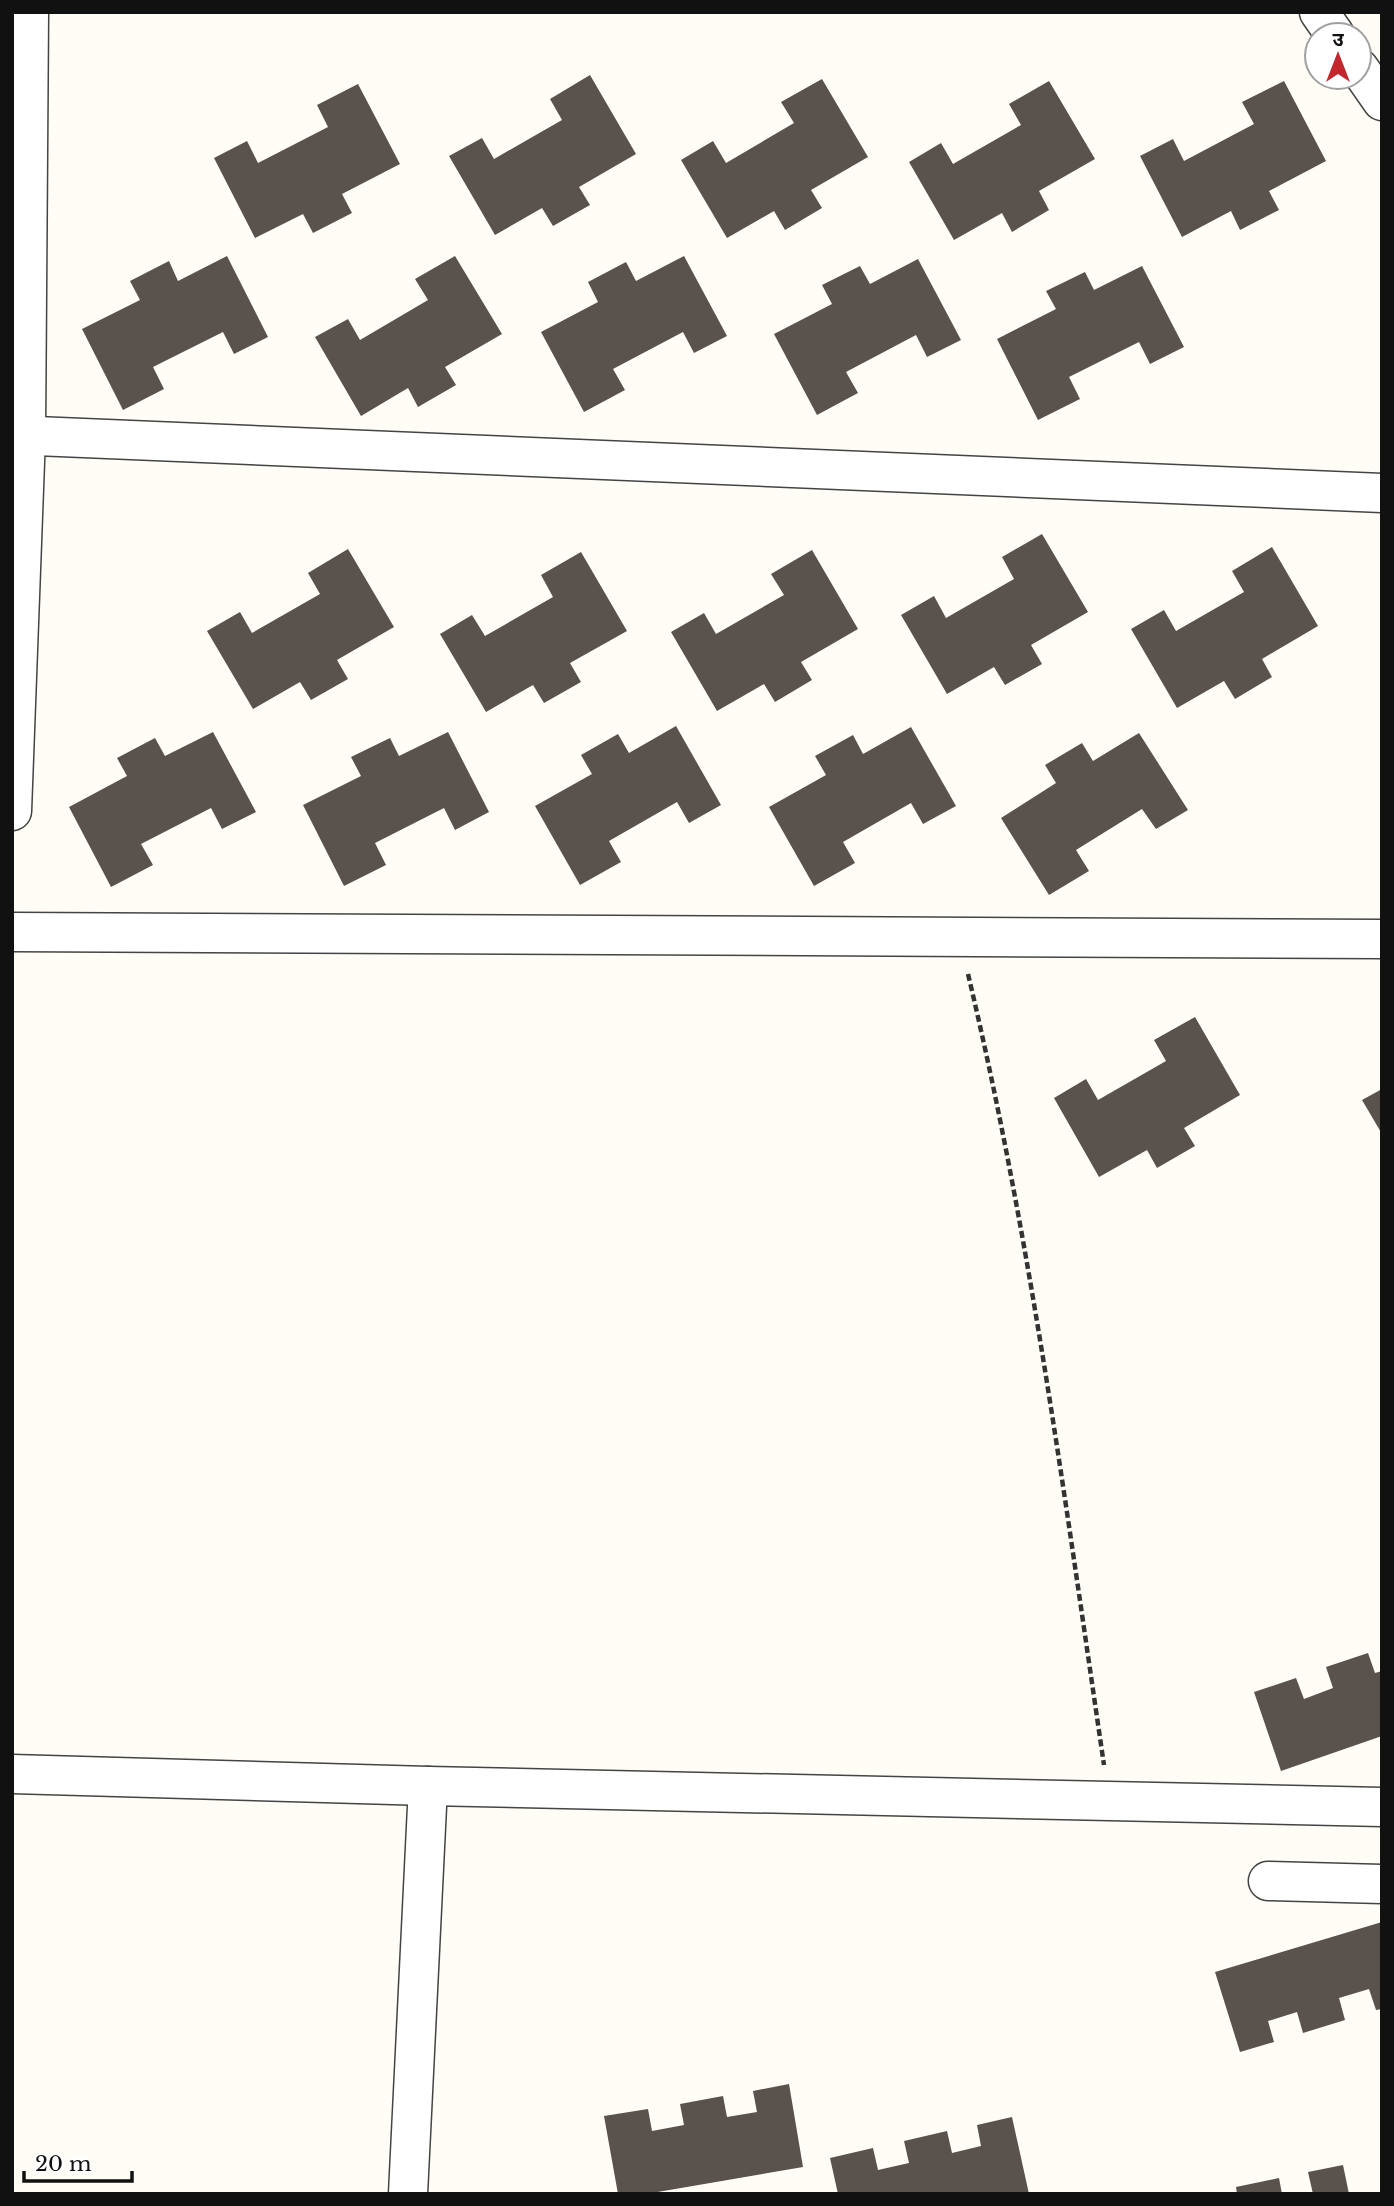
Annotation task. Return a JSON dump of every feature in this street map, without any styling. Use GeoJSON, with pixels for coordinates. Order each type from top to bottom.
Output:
{"type":"FeatureCollection","features":[{"type":"Feature","properties":{"kind":"street"},"geometry":{"type":"LineString","coordinates":[[12,811],[29,12]]}},
{"type":"Feature","properties":{"kind":"street"},"geometry":{"type":"LineString","coordinates":[[19,435],[1382,493]]}},
{"type":"Feature","properties":{"kind":"street"},"geometry":{"type":"LineString","coordinates":[[12,932],[1382,939]]}},
{"type":"Feature","properties":{"kind":"street"},"geometry":{"type":"LineString","coordinates":[[12,1774],[1382,1807]]}},
{"type":"Feature","properties":{"kind":"street"},"geometry":{"type":"LineString","coordinates":[[408,2194],[428,1786]]}},
{"type":"Feature","properties":{"kind":"street"},"geometry":{"type":"LineString","coordinates":[[1268,1881],[1382,1884]]}},
{"type":"Feature","properties":{"kind":"path"},"geometry":{"type":"LineString","coordinates":[[960,936],[1008,1156],[1058,1453],[1110,1801]]}},
{"type":"Feature","properties":{"kind":"building"},"geometry":{"type":"Polygon","coordinates":[[[590,75],[636,154],[579,187],[590,205],[553,226],[542,208],[495,235],[449,156],[482,138],[494,159],[562,120],[550,99],[590,75]]]}},
{"type":"Feature","properties":{"kind":"building"},"geometry":{"type":"Polygon","coordinates":[[[822,79],[868,157],[811,190],[822,208],[785,230],[774,211],[727,238],[681,160],[713,141],[726,163],[794,123],[781,102],[822,79]]]}},
{"type":"Feature","properties":{"kind":"building"},"geometry":{"type":"Polygon","coordinates":[[[1049,81],[1095,159],[1039,191],[1049,210],[1012,232],[1002,213],[954,240],[909,162],[941,143],[953,164],[1021,125],[1009,104],[1049,81]]]}},
{"type":"Feature","properties":{"kind":"building"},"geometry":{"type":"Polygon","coordinates":[[[1284,81],[1326,161],[1269,191],[1279,210],[1240,230],[1231,211],[1182,237],[1140,156],[1173,139],[1184,161],[1254,124],[1242,102],[1284,81]]]}},
{"type":"Feature","properties":{"kind":"building"},"geometry":{"type":"Polygon","coordinates":[[[358,84],[400,164],[342,194],[352,213],[313,233],[303,214],[255,238],[214,158],[247,141],[258,163],[328,127],[317,105],[358,84]]]}},
{"type":"Feature","properties":{"kind":"building"},"geometry":{"type":"Polygon","coordinates":[[[227,256],[268,337],[234,354],[223,332],[153,367],[164,389],[123,410],[82,329],[140,300],[130,281],[169,261],[178,281],[227,256]]]}},
{"type":"Feature","properties":{"kind":"building"},"geometry":{"type":"Polygon","coordinates":[[[455,256],[502,334],[445,367],[456,385],[418,407],[408,388],[361,416],[315,337],[348,319],[360,340],[428,300],[415,279],[455,256]]]}},
{"type":"Feature","properties":{"kind":"building"},"geometry":{"type":"Polygon","coordinates":[[[684,256],[727,336],[694,353],[683,332],[613,369],[625,390],[584,412],[541,332],[598,302],[588,282],[626,262],[636,281],[684,256]]]}},
{"type":"Feature","properties":{"kind":"building"},"geometry":{"type":"Polygon","coordinates":[[[918,259],[961,340],[927,357],[916,335],[846,372],[858,393],[817,415],[774,334],[832,304],[822,285],[860,266],[870,284],[918,259]]]}},
{"type":"Feature","properties":{"kind":"building"},"geometry":{"type":"Polygon","coordinates":[[[1142,266],[1184,347],[1150,364],[1139,342],[1069,377],[1080,399],[1038,420],[997,339],[1056,309],[1046,291],[1085,272],[1094,290],[1142,266]]]}},
{"type":"Feature","properties":{"kind":"building"},"geometry":{"type":"Polygon","coordinates":[[[1042,534],[1088,612],[1031,645],[1042,664],[1005,685],[994,667],[947,694],[901,615],[934,596],[946,618],[1014,579],[1002,557],[1042,534]]]}},
{"type":"Feature","properties":{"kind":"building"},"geometry":{"type":"Polygon","coordinates":[[[1272,547],[1318,626],[1262,659],[1272,677],[1235,699],[1224,681],[1177,708],[1131,629],[1164,610],[1176,631],[1244,592],[1232,571],[1272,547]]]}},
{"type":"Feature","properties":{"kind":"building"},"geometry":{"type":"Polygon","coordinates":[[[348,549],[394,627],[337,660],[348,679],[311,700],[300,682],[253,709],[207,631],[240,612],[252,633],[320,594],[308,573],[348,549]]]}},
{"type":"Feature","properties":{"kind":"building"},"geometry":{"type":"Polygon","coordinates":[[[812,550],[858,629],[801,662],[812,680],[775,702],[764,684],[717,711],[671,632],[704,613],[716,634],[784,595],[771,574],[812,550]]]}},
{"type":"Feature","properties":{"kind":"building"},"geometry":{"type":"Polygon","coordinates":[[[581,552],[627,631],[570,663],[581,682],[544,703],[533,685],[486,712],[440,634],[472,615],[485,636],[553,597],[541,575],[581,552]]]}},
{"type":"Feature","properties":{"kind":"building"},"geometry":{"type":"Polygon","coordinates":[[[676,726],[721,805],[689,823],[677,802],[609,841],[621,862],[580,885],[535,806],[592,774],[581,755],[618,734],[629,753],[676,726]]]}},
{"type":"Feature","properties":{"kind":"building"},"geometry":{"type":"Polygon","coordinates":[[[911,727],[956,806],[923,824],[911,803],[843,842],[855,863],[814,886],[769,807],[826,775],[815,756],[853,735],[863,754],[911,727]]]}},
{"type":"Feature","properties":{"kind":"building"},"geometry":{"type":"Polygon","coordinates":[[[213,732],[256,812],[222,829],[211,808],[141,844],[153,865],[111,887],[69,807],[127,776],[117,758],[155,738],[165,756],[213,732]]]}},
{"type":"Feature","properties":{"kind":"building"},"geometry":{"type":"Polygon","coordinates":[[[448,732],[489,812],[455,830],[444,808],[375,843],[386,865],[344,886],[303,805],[361,776],[351,757],[390,738],[399,756],[448,732]]]}},
{"type":"Feature","properties":{"kind":"building"},"geometry":{"type":"Polygon","coordinates":[[[1139,733],[1188,810],[1156,829],[1142,809],[1076,850],[1089,871],[1049,895],[1001,818],[1056,783],[1045,765],[1082,743],[1093,761],[1139,733]]]}},
{"type":"Feature","properties":{"kind":"building"},"geometry":{"type":"Polygon","coordinates":[[[1195,1017],[1240,1095],[1184,1128],[1195,1146],[1157,1168],[1147,1150],[1099,1177],[1054,1098],[1086,1079],[1098,1100],[1166,1061],[1154,1040],[1195,1017]]]}},
{"type":"Feature","properties":{"kind":"building"},"geometry":{"type":"Polygon","coordinates":[[[1382,1089],[1382,1134],[1362,1100],[1382,1089]]]}},
{"type":"Feature","properties":{"kind":"building"},"geometry":{"type":"Polygon","coordinates":[[[1368,1653],[1375,1673],[1382,1671],[1382,1736],[1281,1771],[1254,1692],[1296,1678],[1304,1699],[1333,1688],[1326,1667],[1368,1653]]]}},
{"type":"Feature","properties":{"kind":"building"},"geometry":{"type":"Polygon","coordinates":[[[1382,1922],[1382,2009],[1376,2010],[1369,1989],[1339,1998],[1345,2020],[1303,2033],[1297,2012],[1268,2021],[1274,2042],[1240,2052],[1215,1972],[1382,1922]]]}},
{"type":"Feature","properties":{"kind":"building"},"geometry":{"type":"Polygon","coordinates":[[[789,2084],[803,2167],[646,2194],[618,2194],[604,2116],[648,2109],[652,2131],[684,2125],[680,2104],[723,2096],[727,2117],[757,2112],[753,2091],[789,2084]]]}},
{"type":"Feature","properties":{"kind":"building"},"geometry":{"type":"Polygon","coordinates":[[[1012,2117],[1029,2194],[838,2194],[830,2158],[873,2148],[878,2170],[909,2163],[904,2141],[947,2131],[952,2153],[981,2146],[977,2125],[1012,2117]]]}},
{"type":"Feature","properties":{"kind":"building"},"geometry":{"type":"Polygon","coordinates":[[[1343,2165],[1349,2194],[1313,2194],[1308,2172],[1343,2165]]]}},
{"type":"Feature","properties":{"kind":"building"},"geometry":{"type":"Polygon","coordinates":[[[1279,2178],[1282,2194],[1237,2194],[1236,2187],[1279,2178]]]}}]}
